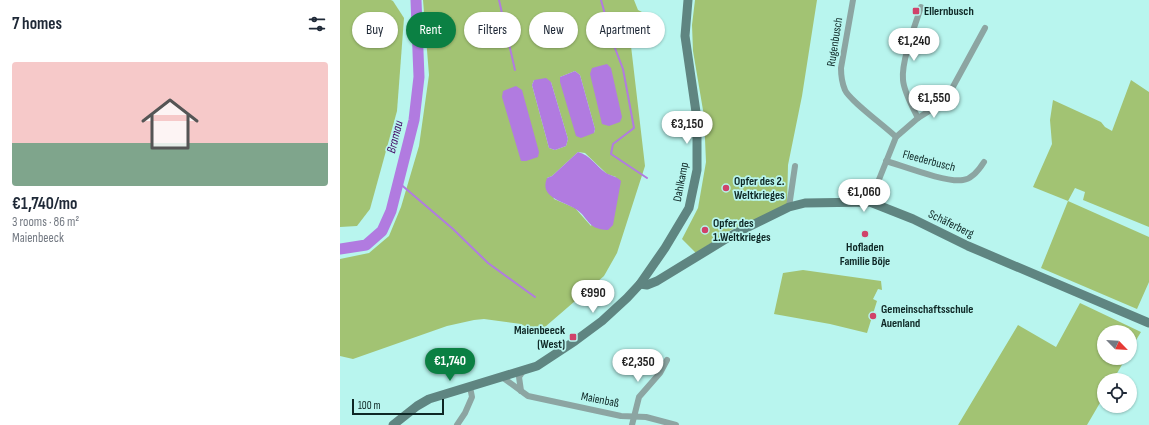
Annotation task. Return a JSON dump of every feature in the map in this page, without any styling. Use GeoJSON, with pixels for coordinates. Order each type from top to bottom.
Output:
{"type":"FeatureCollection","features":[{"type":"Feature","properties":{"kind":"street","name":"Dahlkamp"},"geometry":{"type":"LineString","coordinates":[[393,425],[417,406],[429,399],[537,366],[602,321],[622,303],[640,284],[665,248],[689,208],[698,170],[697,119],[685,36],[688,0]]}},
{"type":"Feature","properties":{"kind":"street","name":"Rugenbusch"},"geometry":{"type":"LineString","coordinates":[[853,0],[841,68],[841,79],[845,91],[896,137]]}},
{"type":"Feature","properties":{"kind":"street"},"geometry":{"type":"LineString","coordinates":[[918,118],[903,80],[904,65],[921,7]]}},
{"type":"Feature","properties":{"kind":"street"},"geometry":{"type":"LineString","coordinates":[[870,202],[896,137],[918,118],[934,108],[949,94],[985,28]]}},
{"type":"Feature","properties":{"kind":"street","name":"Fleederbusch"},"geometry":{"type":"LineString","coordinates":[[886,161],[948,180],[963,180],[972,176],[984,162]]}},
{"type":"Feature","properties":{"kind":"street"},"geometry":{"type":"LineString","coordinates":[[789,207],[794,166]]}},
{"type":"Feature","properties":{"kind":"street","name":"Schäferberg"},"geometry":{"type":"LineString","coordinates":[[640,284],[647,285],[657,281],[734,234],[789,207],[805,203],[870,202],[913,219],[968,246],[1149,323]]}},
{"type":"Feature","properties":{"kind":"street"},"geometry":{"type":"LineString","coordinates":[[632,425],[639,397],[660,372],[667,360]]}},
{"type":"Feature","properties":{"kind":"street"},"geometry":{"type":"LineString","coordinates":[[521,391],[520,377],[523,371]]}},
{"type":"Feature","properties":{"kind":"street","name":"Maienbaß"},"geometry":{"type":"LineString","coordinates":[[502,377],[528,396],[621,416],[646,417],[676,425]]}},
{"type":"Feature","properties":{"kind":"street"},"geometry":{"type":"LineString","coordinates":[[457,425],[465,413],[472,397],[470,387]]}},
{"type":"Feature","properties":{"kind":"green space"},"geometry":{"type":"Polygon","coordinates":[[[340,0],[391,0],[404,18],[397,111],[370,209],[357,226],[340,227],[340,0]]]}},
{"type":"Feature","properties":{"kind":"green space"},"geometry":{"type":"Polygon","coordinates":[[[423,0],[634,0],[638,10],[642,12],[586,12],[586,48],[631,48],[645,166],[617,253],[604,276],[538,333],[521,324],[484,319],[474,320],[447,326],[353,359],[340,356],[340,259],[369,253],[389,236],[401,207],[419,146],[429,75],[427,48],[456,48],[456,12],[424,12],[423,0]],[[575,71],[560,77],[594,133],[595,129],[580,75],[575,71]],[[534,80],[532,85],[549,148],[555,150],[566,146],[568,139],[551,82],[534,80]],[[578,152],[552,176],[547,178],[554,199],[575,208],[591,226],[616,177],[607,174],[585,153],[578,152]]]}},
{"type":"Feature","properties":{"kind":"green space"},"geometry":{"type":"Polygon","coordinates":[[[695,0],[817,0],[802,96],[788,165],[787,206],[731,230],[696,253],[682,239],[698,208],[706,162],[704,116],[693,51],[692,25],[695,0]]]}},
{"type":"Feature","properties":{"kind":"green space"},"geometry":{"type":"Polygon","coordinates":[[[1131,80],[1149,92],[1149,227],[1083,200],[1085,192],[1075,188],[1068,201],[1033,187],[1052,144],[1050,120],[1053,100],[1101,122],[1105,127],[1112,131],[1131,80]]]}},
{"type":"Feature","properties":{"kind":"green space"},"geometry":{"type":"Polygon","coordinates":[[[1068,201],[1149,237],[1149,282],[1137,309],[1041,268],[1068,201]]]}},
{"type":"Feature","properties":{"kind":"green space"},"geometry":{"type":"Polygon","coordinates":[[[803,270],[881,281],[882,290],[878,289],[873,299],[877,301],[867,333],[830,324],[774,314],[783,273],[803,270]]]}},
{"type":"Feature","properties":{"kind":"green space"},"geometry":{"type":"Polygon","coordinates":[[[1080,303],[1126,325],[1097,325],[1097,365],[1122,365],[1117,373],[1097,373],[1097,408],[1087,425],[958,425],[1018,325],[1056,347],[1080,303]]]}},
{"type":"Feature","properties":{"kind":"green space"},"geometry":{"type":"Polygon","coordinates":[[[1137,330],[1141,332],[1137,339],[1137,330]]]}},
{"type":"Feature","properties":{"kind":"shaded area"},"geometry":{"type":"Polygon","coordinates":[[[607,64],[611,68],[622,117],[620,122],[609,126],[602,124],[590,74],[592,68],[607,64]]]}},
{"type":"Feature","properties":{"kind":"shaded area"},"geometry":{"type":"Polygon","coordinates":[[[575,71],[580,75],[595,129],[594,133],[581,138],[576,136],[560,82],[560,77],[575,71]]]}},
{"type":"Feature","properties":{"kind":"shaded area"},"geometry":{"type":"Polygon","coordinates":[[[546,78],[551,82],[568,139],[566,146],[555,150],[549,148],[532,85],[534,80],[546,78]]]}},
{"type":"Feature","properties":{"kind":"shaded area"},"geometry":{"type":"Polygon","coordinates":[[[516,86],[522,90],[539,152],[538,157],[526,161],[521,161],[502,97],[503,91],[516,86]]]}},
{"type":"Feature","properties":{"kind":"shaded area"},"geometry":{"type":"Polygon","coordinates":[[[578,152],[589,158],[606,173],[621,181],[613,225],[608,230],[591,225],[579,211],[553,198],[546,190],[545,184],[547,178],[552,176],[578,152]]]}},
{"type":"Feature","properties":{"kind":"waterway","name":"Bramau"},"geometry":{"type":"LineString","coordinates":[[340,249],[366,245],[382,231],[391,211],[414,120],[419,77],[416,0]]}},
{"type":"Feature","properties":{"kind":"waterway"},"geometry":{"type":"LineString","coordinates":[[499,0],[515,70]]}},
{"type":"Feature","properties":{"kind":"waterway"},"geometry":{"type":"LineString","coordinates":[[601,0],[613,43],[623,69],[634,128],[613,144],[611,154],[647,178]]}},
{"type":"Feature","properties":{"kind":"waterway"},"geometry":{"type":"LineString","coordinates":[[398,182],[453,229],[488,263],[535,297]]}},
{"type":"Feature","properties":{"kind":"place","name":"Ellernbusch"},"geometry":{"type":"Point","coordinates":[916,11]}},
{"type":"Feature","properties":{"kind":"place","name":"Opfer des 2. Weltkrieges"},"geometry":{"type":"Point","coordinates":[726,188]}},
{"type":"Feature","properties":{"kind":"place","name":"Opfer des 1.Weltkrieges"},"geometry":{"type":"Point","coordinates":[705,230]}},
{"type":"Feature","properties":{"kind":"place","name":"Hofladen Familie Böje"},"geometry":{"type":"Point","coordinates":[865,234]}},
{"type":"Feature","properties":{"kind":"place","name":"Gemeinschaftsschule Auenland"},"geometry":{"type":"Point","coordinates":[873,316]}},
{"type":"Feature","properties":{"kind":"place","name":"Maienbeeck (West)"},"geometry":{"type":"Point","coordinates":[573,337]}}]}
